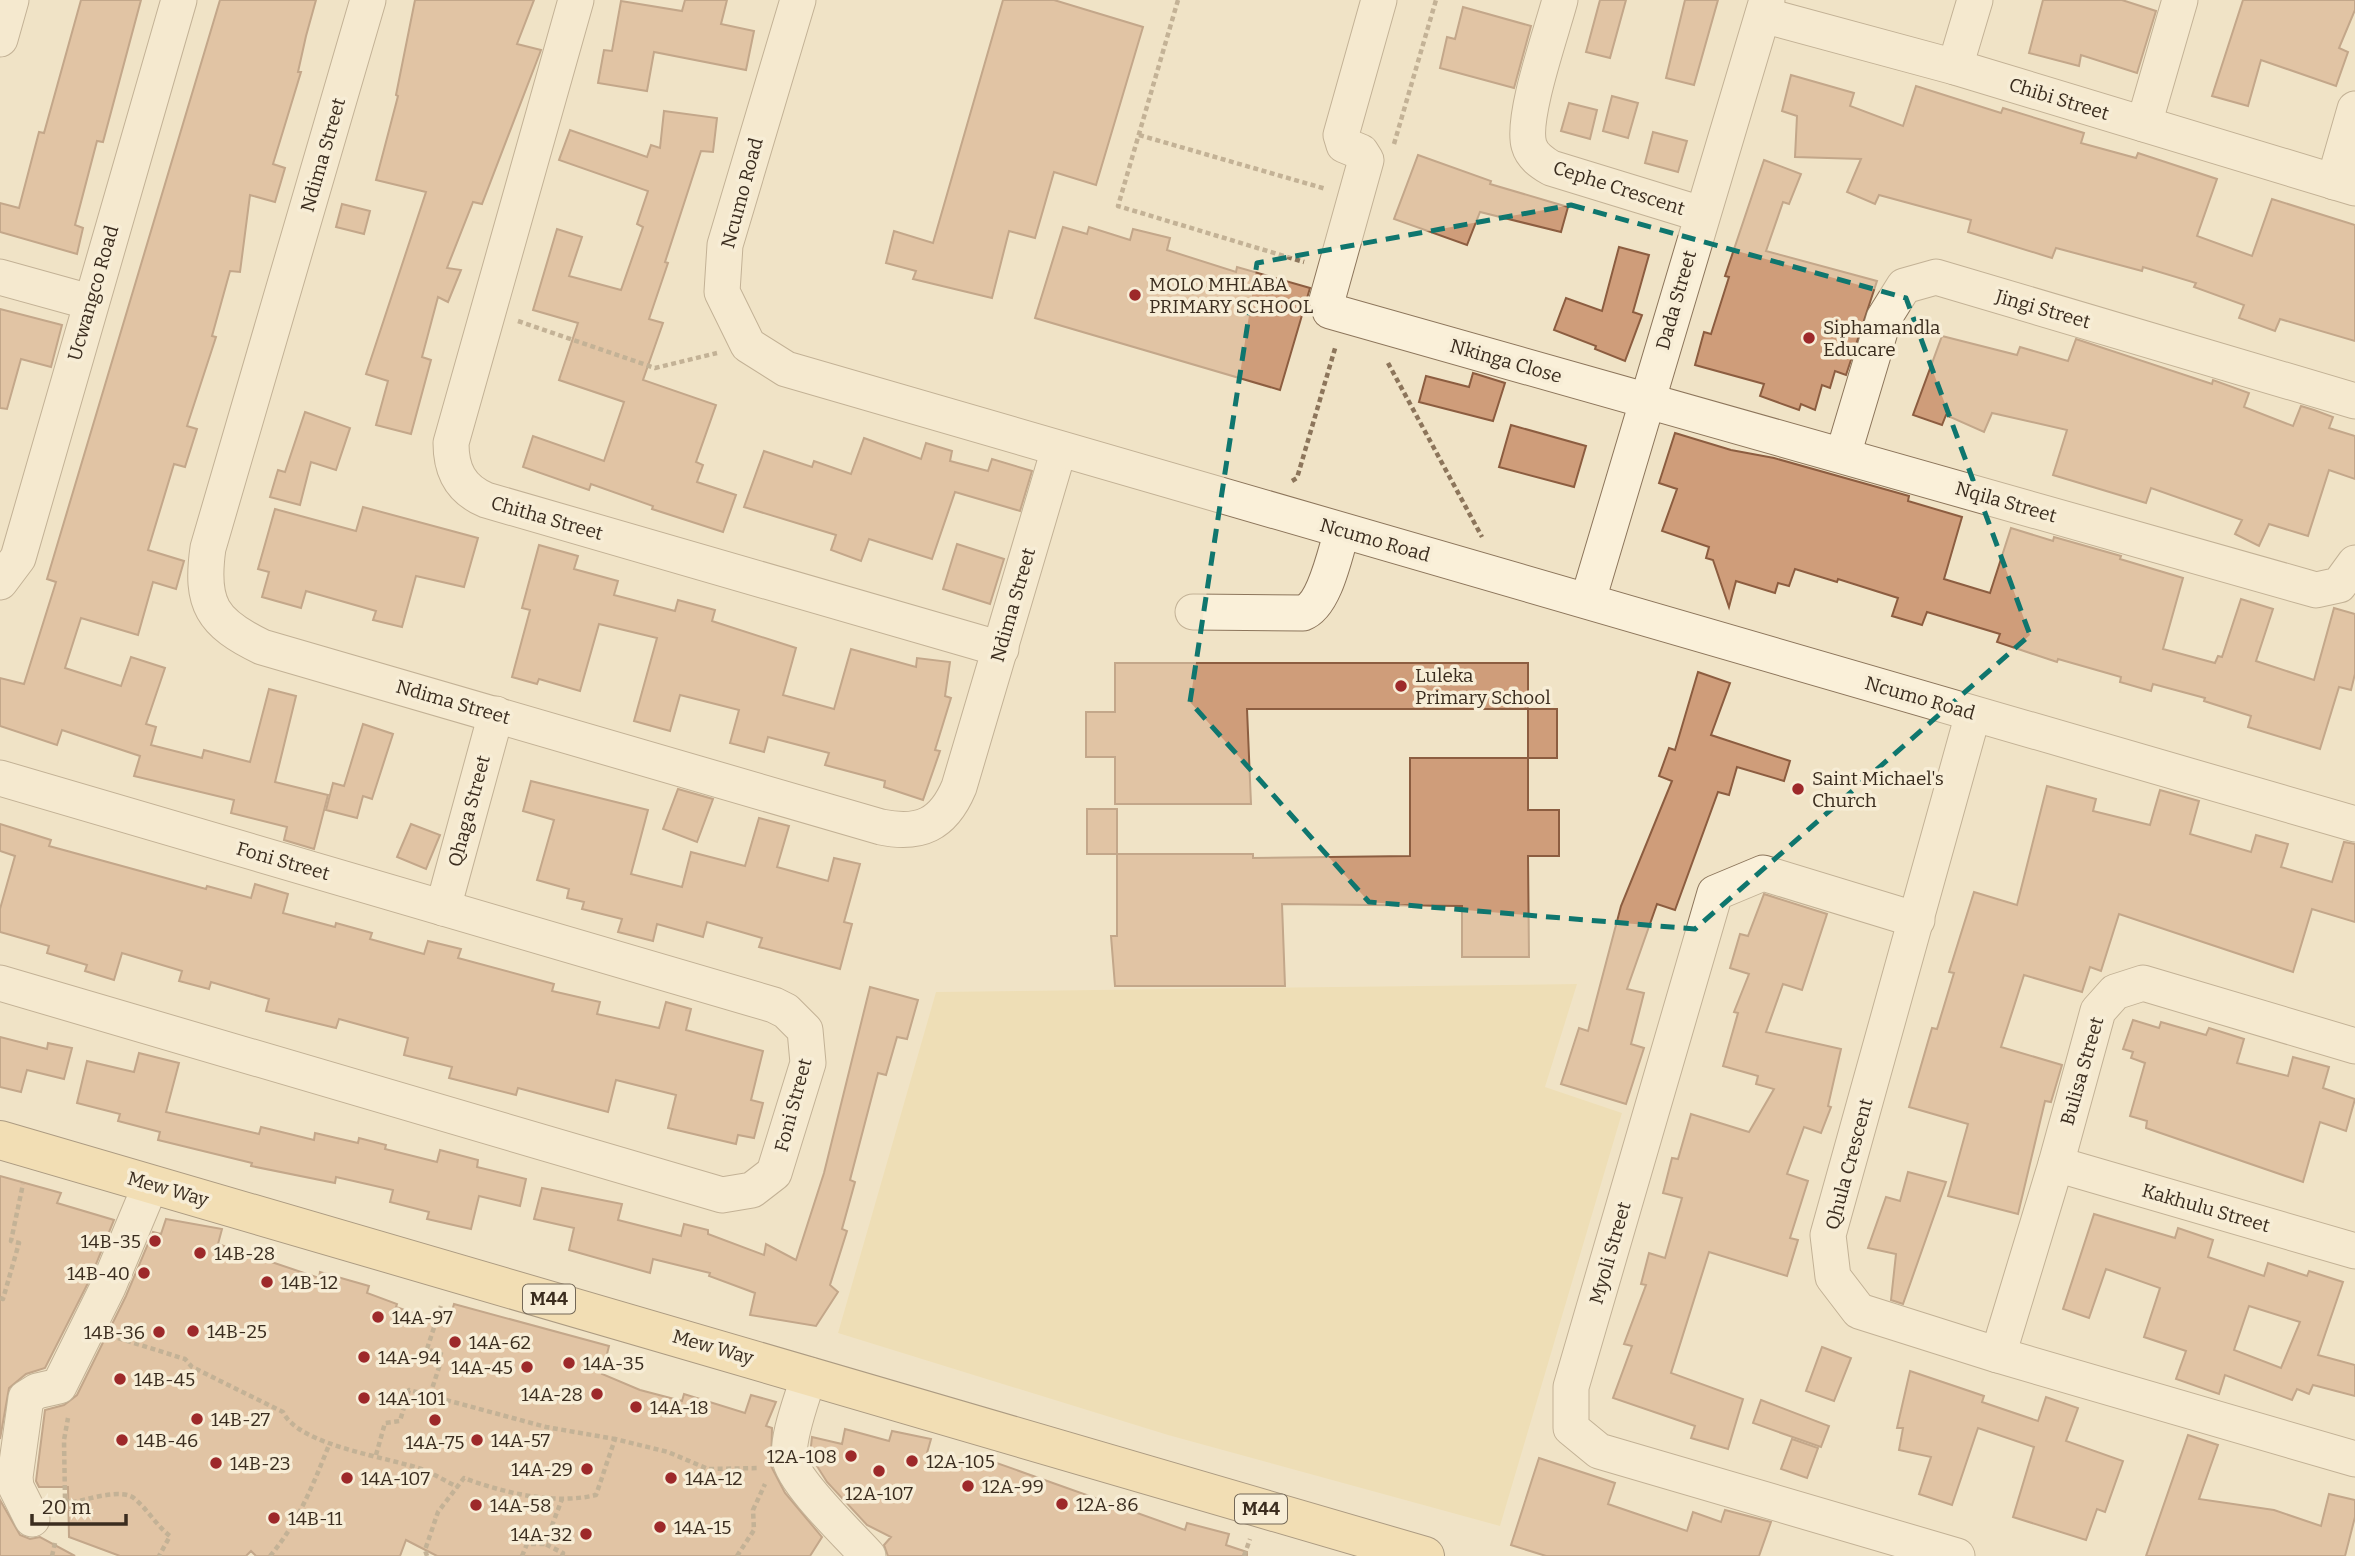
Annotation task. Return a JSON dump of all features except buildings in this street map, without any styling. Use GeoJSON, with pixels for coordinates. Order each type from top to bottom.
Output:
{"type":"FeatureCollection","features":[{"type":"Feature","properties":{"kind":"main road","name":"Mew Way"},"geometry":{"type":"LineString","coordinates":[[15,1145],[1425,1556]]}},
{"type":"Feature","properties":{"kind":"street"},"geometry":{"type":"LineString","coordinates":[[0,39],[11,0]]}},
{"type":"Feature","properties":{"kind":"street","name":"Ucwangco Road"},"geometry":{"type":"LineString","coordinates":[[0,582],[18,558],[179,0]]}},
{"type":"Feature","properties":{"kind":"street","name":"Ndima Street"},"geometry":{"type":"LineString","coordinates":[[368,0],[208,548],[206,595],[210,607],[230,631],[262,647],[881,827],[908,832],[945,814],[956,796],[1059,449]]}},
{"type":"Feature","properties":{"kind":"street","name":"Chitha Street"},"geometry":{"type":"LineString","coordinates":[[576,0],[451,443],[454,474],[476,496],[1001,649]]}},
{"type":"Feature","properties":{"kind":"street","name":"Ncumo Road"},"geometry":{"type":"LineString","coordinates":[[798,0],[725,245],[722,292],[748,345],[786,369],[2355,824]]}},
{"type":"Feature","properties":{"kind":"street"},"geometry":{"type":"LineString","coordinates":[[1355,319],[1326,307],[1366,160],[1361,152],[1344,145],[1341,135],[1379,0]]}},
{"type":"Feature","properties":{"kind":"street","name":"Cephe Crescent"},"geometry":{"type":"LineString","coordinates":[[1560,0],[1527,122],[1529,147],[1535,156],[1551,168],[1701,214]]}},
{"type":"Feature","properties":{"kind":"street"},"geometry":{"type":"LineString","coordinates":[[1955,67],[1975,0]]}},
{"type":"Feature","properties":{"kind":"street"},"geometry":{"type":"LineString","coordinates":[[2144,124],[2180,0]]}},
{"type":"Feature","properties":{"kind":"street","name":"Dada Street"},"geometry":{"type":"LineString","coordinates":[[1588,600],[1701,214],[1765,7]]}},
{"type":"Feature","properties":{"kind":"street","name":"Chibi Street"},"geometry":{"type":"LineString","coordinates":[[1765,7],[2345,185]]}},
{"type":"Feature","properties":{"kind":"street"},"geometry":{"type":"LineString","coordinates":[[2345,185],[2355,109]]}},
{"type":"Feature","properties":{"kind":"street"},"geometry":{"type":"LineString","coordinates":[[0,277],[90,302]]}},
{"type":"Feature","properties":{"kind":"street","name":"Jingi Street"},"geometry":{"type":"LineString","coordinates":[[1843,455],[1884,318],[1904,286],[1936,277],[2355,401]]}},
{"type":"Feature","properties":{"kind":"street","name":"Nkinga Close"},"geometry":{"type":"LineString","coordinates":[[1355,319],[1647,401]]}},
{"type":"Feature","properties":{"kind":"street","name":"Nqila Street"},"geometry":{"type":"LineString","coordinates":[[1647,401],[2316,590],[2339,585],[2355,563]]}},
{"type":"Feature","properties":{"kind":"street"},"geometry":{"type":"LineString","coordinates":[[1193,612],[1303,613],[1312,610],[1319,599],[1342,531]]}},
{"type":"Feature","properties":{"kind":"street","name":"Qhaga Street"},"geometry":{"type":"LineString","coordinates":[[443,908],[496,714]]}},
{"type":"Feature","properties":{"kind":"street","name":"Qhula Crescent"},"geometry":{"type":"LineString","coordinates":[[1973,714],[1828,1235],[1833,1277],[1859,1311],[1998,1355],[2355,1459]]}},
{"type":"Feature","properties":{"kind":"street","name":"Foni Street"},"geometry":{"type":"LineString","coordinates":[[0,778],[786,1011],[805,1030],[808,1063],[774,1173],[752,1191],[722,1195],[0,983]]}},
{"type":"Feature","properties":{"kind":"street","name":"Myoli Street"},"geometry":{"type":"LineString","coordinates":[[1917,920],[1763,873],[1715,892],[1571,1387],[1571,1428],[1599,1451],[1957,1556]]}},
{"type":"Feature","properties":{"kind":"street","name":"Bulisa Street"},"geometry":{"type":"LineString","coordinates":[[1998,1355],[2056,1164],[2098,1011],[2115,992],[2143,983],[2355,1046]]}},
{"type":"Feature","properties":{"kind":"street","name":"Kakhulu Street"},"geometry":{"type":"LineString","coordinates":[[2056,1164],[2355,1251]]}},
{"type":"Feature","properties":{"kind":"street"},"geometry":{"type":"LineString","coordinates":[[44,1517],[16,1487],[15,1477],[26,1398],[33,1392],[59,1386],[151,1184]]}},
{"type":"Feature","properties":{"kind":"street"},"geometry":{"type":"LineString","coordinates":[[809,1375],[783,1469],[812,1494],[868,1556]]}},
{"type":"Feature","properties":{"kind":"path"},"geometry":{"type":"LineString","coordinates":[[1178,0],[1118,206],[1336,271]]}},
{"type":"Feature","properties":{"kind":"path"},"geometry":{"type":"LineString","coordinates":[[1391,152],[1436,0]]}},
{"type":"Feature","properties":{"kind":"path"},"geometry":{"type":"LineString","coordinates":[[1139,135],[1357,198]]}},
{"type":"Feature","properties":{"kind":"path"},"geometry":{"type":"LineString","coordinates":[[489,307],[500,314],[655,368],[748,345]]}},
{"type":"Feature","properties":{"kind":"path"},"geometry":{"type":"LineString","coordinates":[[1275,511],[1283,488],[1297,478],[1355,319]]}},
{"type":"Feature","properties":{"kind":"path"},"geometry":{"type":"LineString","coordinates":[[1355,319],[1503,576]]}},
{"type":"Feature","properties":{"kind":"path"},"geometry":{"type":"LineString","coordinates":[[0,1305],[19,1243],[11,1241],[15,1145]]}},
{"type":"Feature","properties":{"kind":"path"},"geometry":{"type":"LineString","coordinates":[[430,1395],[443,1355],[427,1349],[450,1270]]}},
{"type":"Feature","properties":{"kind":"path"},"geometry":{"type":"LineString","coordinates":[[88,1327],[185,1359],[192,1367],[283,1412],[287,1420],[329,1445],[376,1455],[425,1471],[458,1487]]}},
{"type":"Feature","properties":{"kind":"path"},"geometry":{"type":"LineString","coordinates":[[59,1386],[71,1400],[64,1440],[65,1499]]}},
{"type":"Feature","properties":{"kind":"path"},"geometry":{"type":"LineString","coordinates":[[376,1455],[385,1423],[400,1421],[409,1390],[535,1425],[615,1439],[668,1452],[708,1469],[731,1470],[750,1466],[783,1469]]}},
{"type":"Feature","properties":{"kind":"path"},"geometry":{"type":"LineString","coordinates":[[427,1556],[425,1550],[438,1512],[464,1478],[500,1491],[562,1499],[596,1494],[615,1439]]}},
{"type":"Feature","properties":{"kind":"path"},"geometry":{"type":"LineString","coordinates":[[270,1556],[286,1537],[308,1499],[329,1445]]}},
{"type":"Feature","properties":{"kind":"path"},"geometry":{"type":"LineString","coordinates":[[737,1556],[754,1531],[753,1510],[783,1469]]}},
{"type":"Feature","properties":{"kind":"path"},"geometry":{"type":"LineString","coordinates":[[65,1499],[71,1503],[121,1493],[134,1498],[154,1523],[170,1536],[159,1556]]}},
{"type":"Feature","properties":{"kind":"path"},"geometry":{"type":"LineString","coordinates":[[44,1517],[65,1499]]}},
{"type":"Feature","properties":{"kind":"path"},"geometry":{"type":"LineString","coordinates":[[545,1544],[562,1499]]}},
{"type":"Feature","properties":{"kind":"path"},"geometry":{"type":"LineString","coordinates":[[522,1556],[527,1544],[545,1544],[565,1555]]}},
{"type":"Feature","properties":{"kind":"highlighted area"},"geometry":{"type":"Polygon","coordinates":[[[1571,205],[1906,298],[2030,635],[1695,929],[1369,902],[1190,702],[1257,263],[1571,205]]]}},
{"type":"Feature","properties":{"kind":"sand"},"geometry":{"type":"Polygon","coordinates":[[[1577,984],[1545,1087],[1622,1113],[1500,1526],[1168,1435],[838,1333],[936,992],[1577,984]]]}},
{"type":"Feature","properties":{"kind":"place","name":"MOLO MHLABA PRIMARY SCHOOL"},"geometry":{"type":"Point","coordinates":[1135,295]}},
{"type":"Feature","properties":{"kind":"place","name":"Siphamandla Educare"},"geometry":{"type":"Point","coordinates":[1809,338]}},
{"type":"Feature","properties":{"kind":"place","name":"Luleka Primary School"},"geometry":{"type":"Point","coordinates":[1401,686]}},
{"type":"Feature","properties":{"kind":"place","name":"Saint Michael's Church"},"geometry":{"type":"Point","coordinates":[1798,789]}},
{"type":"Feature","properties":{"kind":"place","name":"14B-35"},"geometry":{"type":"Point","coordinates":[155,1241]}},
{"type":"Feature","properties":{"kind":"place","name":"14B-28"},"geometry":{"type":"Point","coordinates":[200,1253]}},
{"type":"Feature","properties":{"kind":"place","name":"14B-40"},"geometry":{"type":"Point","coordinates":[144,1273]}},
{"type":"Feature","properties":{"kind":"place","name":"14B-12"},"geometry":{"type":"Point","coordinates":[267,1282]}},
{"type":"Feature","properties":{"kind":"place","name":"14A-97"},"geometry":{"type":"Point","coordinates":[378,1317]}},
{"type":"Feature","properties":{"kind":"place","name":"14B-25"},"geometry":{"type":"Point","coordinates":[193,1331]}},
{"type":"Feature","properties":{"kind":"place","name":"14B-36"},"geometry":{"type":"Point","coordinates":[159,1332]}},
{"type":"Feature","properties":{"kind":"place","name":"14A-62"},"geometry":{"type":"Point","coordinates":[455,1342]}},
{"type":"Feature","properties":{"kind":"place","name":"14A-94"},"geometry":{"type":"Point","coordinates":[364,1357]}},
{"type":"Feature","properties":{"kind":"place","name":"14A-35"},"geometry":{"type":"Point","coordinates":[569,1363]}},
{"type":"Feature","properties":{"kind":"place","name":"14A-45"},"geometry":{"type":"Point","coordinates":[527,1367]}},
{"type":"Feature","properties":{"kind":"place","name":"14B-45"},"geometry":{"type":"Point","coordinates":[120,1379]}},
{"type":"Feature","properties":{"kind":"place","name":"14A-28"},"geometry":{"type":"Point","coordinates":[597,1394]}},
{"type":"Feature","properties":{"kind":"place","name":"14A-101"},"geometry":{"type":"Point","coordinates":[364,1398]}},
{"type":"Feature","properties":{"kind":"place","name":"14A-18"},"geometry":{"type":"Point","coordinates":[636,1407]}},
{"type":"Feature","properties":{"kind":"place","name":"14B-27"},"geometry":{"type":"Point","coordinates":[197,1419]}},
{"type":"Feature","properties":{"kind":"place","name":"14A-75"},"geometry":{"type":"Point","coordinates":[435,1420]}},
{"type":"Feature","properties":{"kind":"place","name":"14B-46"},"geometry":{"type":"Point","coordinates":[122,1440]}},
{"type":"Feature","properties":{"kind":"place","name":"14A-57"},"geometry":{"type":"Point","coordinates":[477,1440]}},
{"type":"Feature","properties":{"kind":"place","name":"12A-108"},"geometry":{"type":"Point","coordinates":[851,1456]}},
{"type":"Feature","properties":{"kind":"place","name":"12A-105"},"geometry":{"type":"Point","coordinates":[912,1461]}},
{"type":"Feature","properties":{"kind":"place","name":"14B-23"},"geometry":{"type":"Point","coordinates":[216,1463]}},
{"type":"Feature","properties":{"kind":"place","name":"14A-29"},"geometry":{"type":"Point","coordinates":[587,1469]}},
{"type":"Feature","properties":{"kind":"place","name":"12A-107"},"geometry":{"type":"Point","coordinates":[879,1471]}},
{"type":"Feature","properties":{"kind":"place","name":"14A-107"},"geometry":{"type":"Point","coordinates":[347,1478]}},
{"type":"Feature","properties":{"kind":"place","name":"14A-12"},"geometry":{"type":"Point","coordinates":[671,1478]}},
{"type":"Feature","properties":{"kind":"place","name":"12A-99"},"geometry":{"type":"Point","coordinates":[968,1486]}},
{"type":"Feature","properties":{"kind":"place","name":"12A-86"},"geometry":{"type":"Point","coordinates":[1062,1504]}},
{"type":"Feature","properties":{"kind":"place","name":"14A-58"},"geometry":{"type":"Point","coordinates":[476,1505]}},
{"type":"Feature","properties":{"kind":"place","name":"14B-11"},"geometry":{"type":"Point","coordinates":[274,1518]}},
{"type":"Feature","properties":{"kind":"place","name":"14A-15"},"geometry":{"type":"Point","coordinates":[660,1527]}},
{"type":"Feature","properties":{"kind":"place","name":"14A-32"},"geometry":{"type":"Point","coordinates":[586,1534]}}]}
